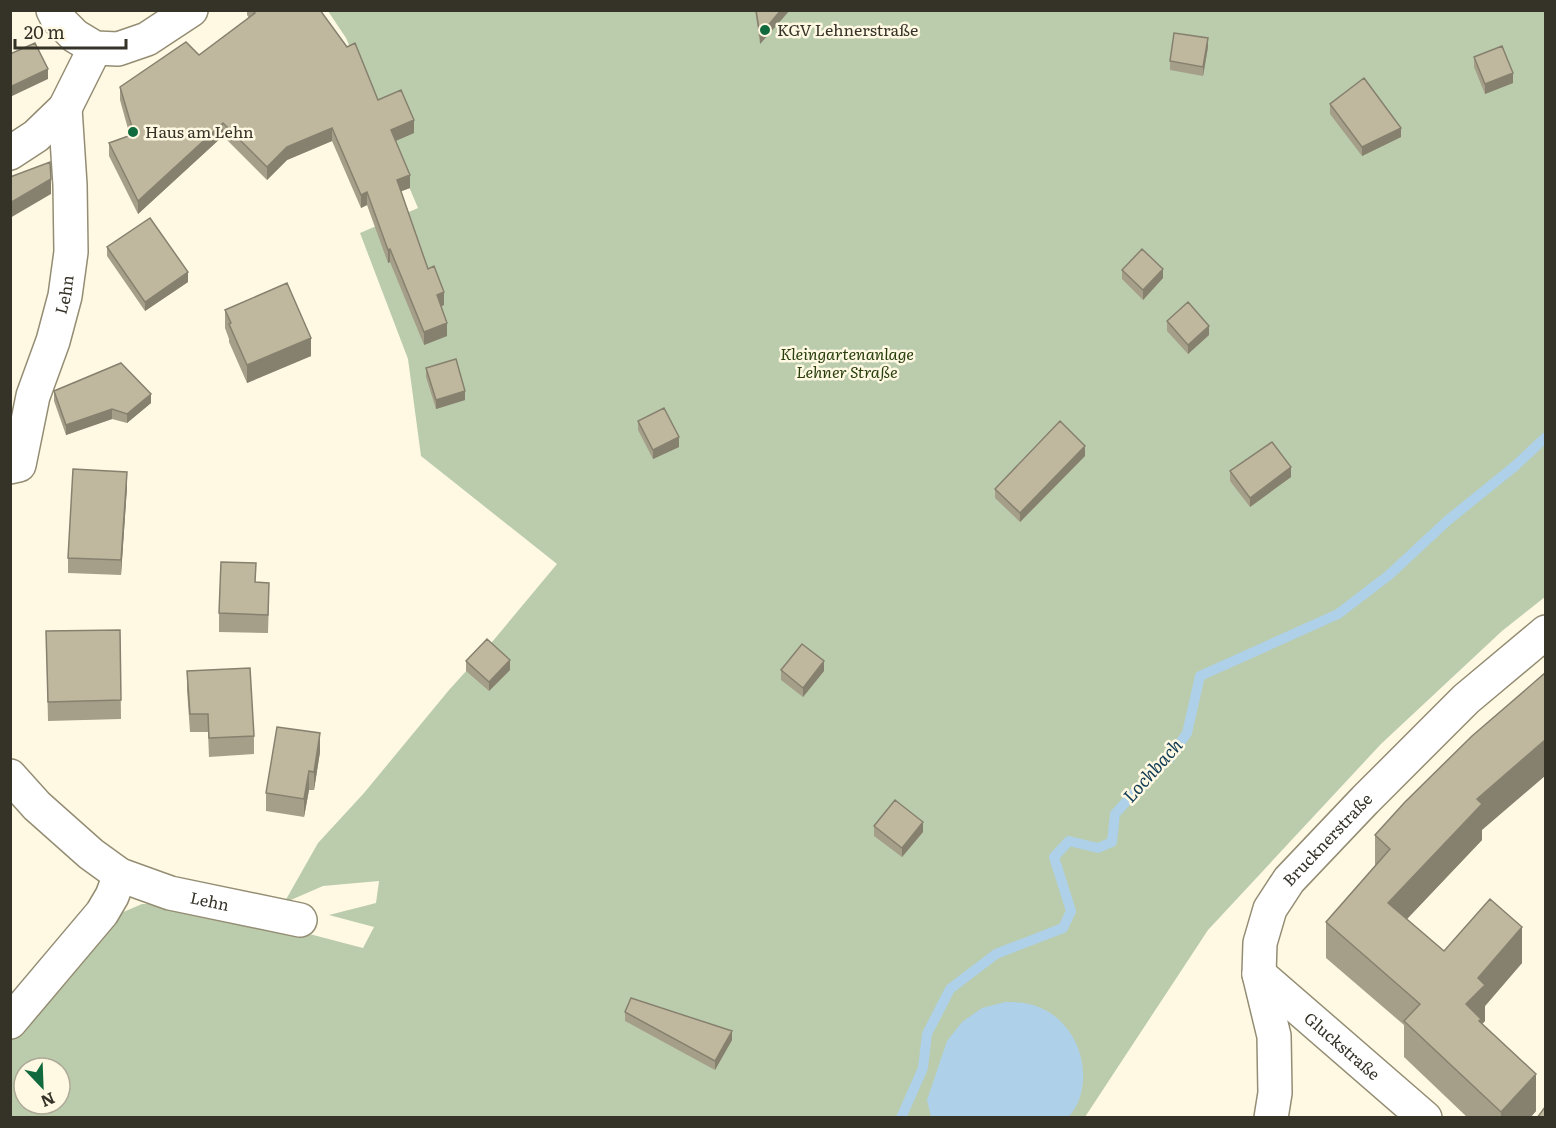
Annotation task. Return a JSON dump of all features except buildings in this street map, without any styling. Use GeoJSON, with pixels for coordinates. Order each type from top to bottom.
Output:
{"type":"FeatureCollection","features":[{"type":"Feature","properties":{"kind":"street"},"geometry":{"type":"LineString","coordinates":[[53,10],[57,18],[75,36],[95,48],[118,49],[147,39],[191,10]]}},
{"type":"Feature","properties":{"kind":"street"},"geometry":{"type":"LineString","coordinates":[[10,153],[36,136],[65,108],[95,48]]}},
{"type":"Feature","properties":{"kind":"street","name":"Lehn"},"geometry":{"type":"LineString","coordinates":[[10,467],[19,465],[33,396],[53,341],[65,296],[70,252],[70,184],[65,108]]}},
{"type":"Feature","properties":{"kind":"street","name":"Brucknerstraße"},"geometry":{"type":"LineString","coordinates":[[1271,1118],[1275,1093],[1274,1036],[1259,974],[1260,943],[1270,909],[1289,880],[1365,800],[1466,699],[1545,632]]}},
{"type":"Feature","properties":{"kind":"street","name":"Lehn"},"geometry":{"type":"LineString","coordinates":[[10,776],[37,806],[91,854],[120,875],[170,893],[300,920]]}},
{"type":"Feature","properties":{"kind":"street"},"geometry":{"type":"LineString","coordinates":[[10,1022],[102,913],[120,875]]}},
{"type":"Feature","properties":{"kind":"street","name":"Gluckstraße"},"geometry":{"type":"LineString","coordinates":[[1259,974],[1425,1118]]}},
{"type":"Feature","properties":{"kind":"green space","name":"Kleingartenanlage Lehner Straße"},"geometry":{"type":"Polygon","coordinates":[[[328,11],[1545,11],[1545,597],[1502,631],[1381,744],[1208,930],[1085,1117],[11,1118],[11,1041],[121,913],[142,904],[159,904],[298,931],[363,948],[374,927],[329,915],[376,903],[379,881],[323,886],[284,903],[318,843],[364,793],[557,564],[421,456],[408,359],[360,233],[418,208],[346,38],[328,11]]]}},
{"type":"Feature","properties":{"kind":"water"},"geometry":{"type":"Polygon","coordinates":[[[1005,1002],[1026,1003],[1043,1009],[1056,1017],[1074,1039],[1083,1067],[1083,1082],[1074,1110],[1069,1117],[931,1117],[927,1100],[947,1041],[962,1022],[982,1008],[1005,1002]]]}},
{"type":"Feature","properties":{"kind":"waterway","name":"Lochbach"},"geometry":{"type":"LineString","coordinates":[[901,1118],[923,1068],[927,1034],[950,989],[996,954],[1063,928],[1071,911],[1054,857],[1069,841],[1098,848],[1112,842],[1115,814],[1150,775],[1170,758],[1187,733],[1200,676],[1338,614],[1389,575],[1447,521],[1515,466],[1546,437]]}},
{"type":"Feature","properties":{"kind":"place","name":"KGV Lehnerstraße"},"geometry":{"type":"Point","coordinates":[765,30]}},
{"type":"Feature","properties":{"kind":"place","name":"Haus am Lehn"},"geometry":{"type":"Point","coordinates":[133,132]}}]}
